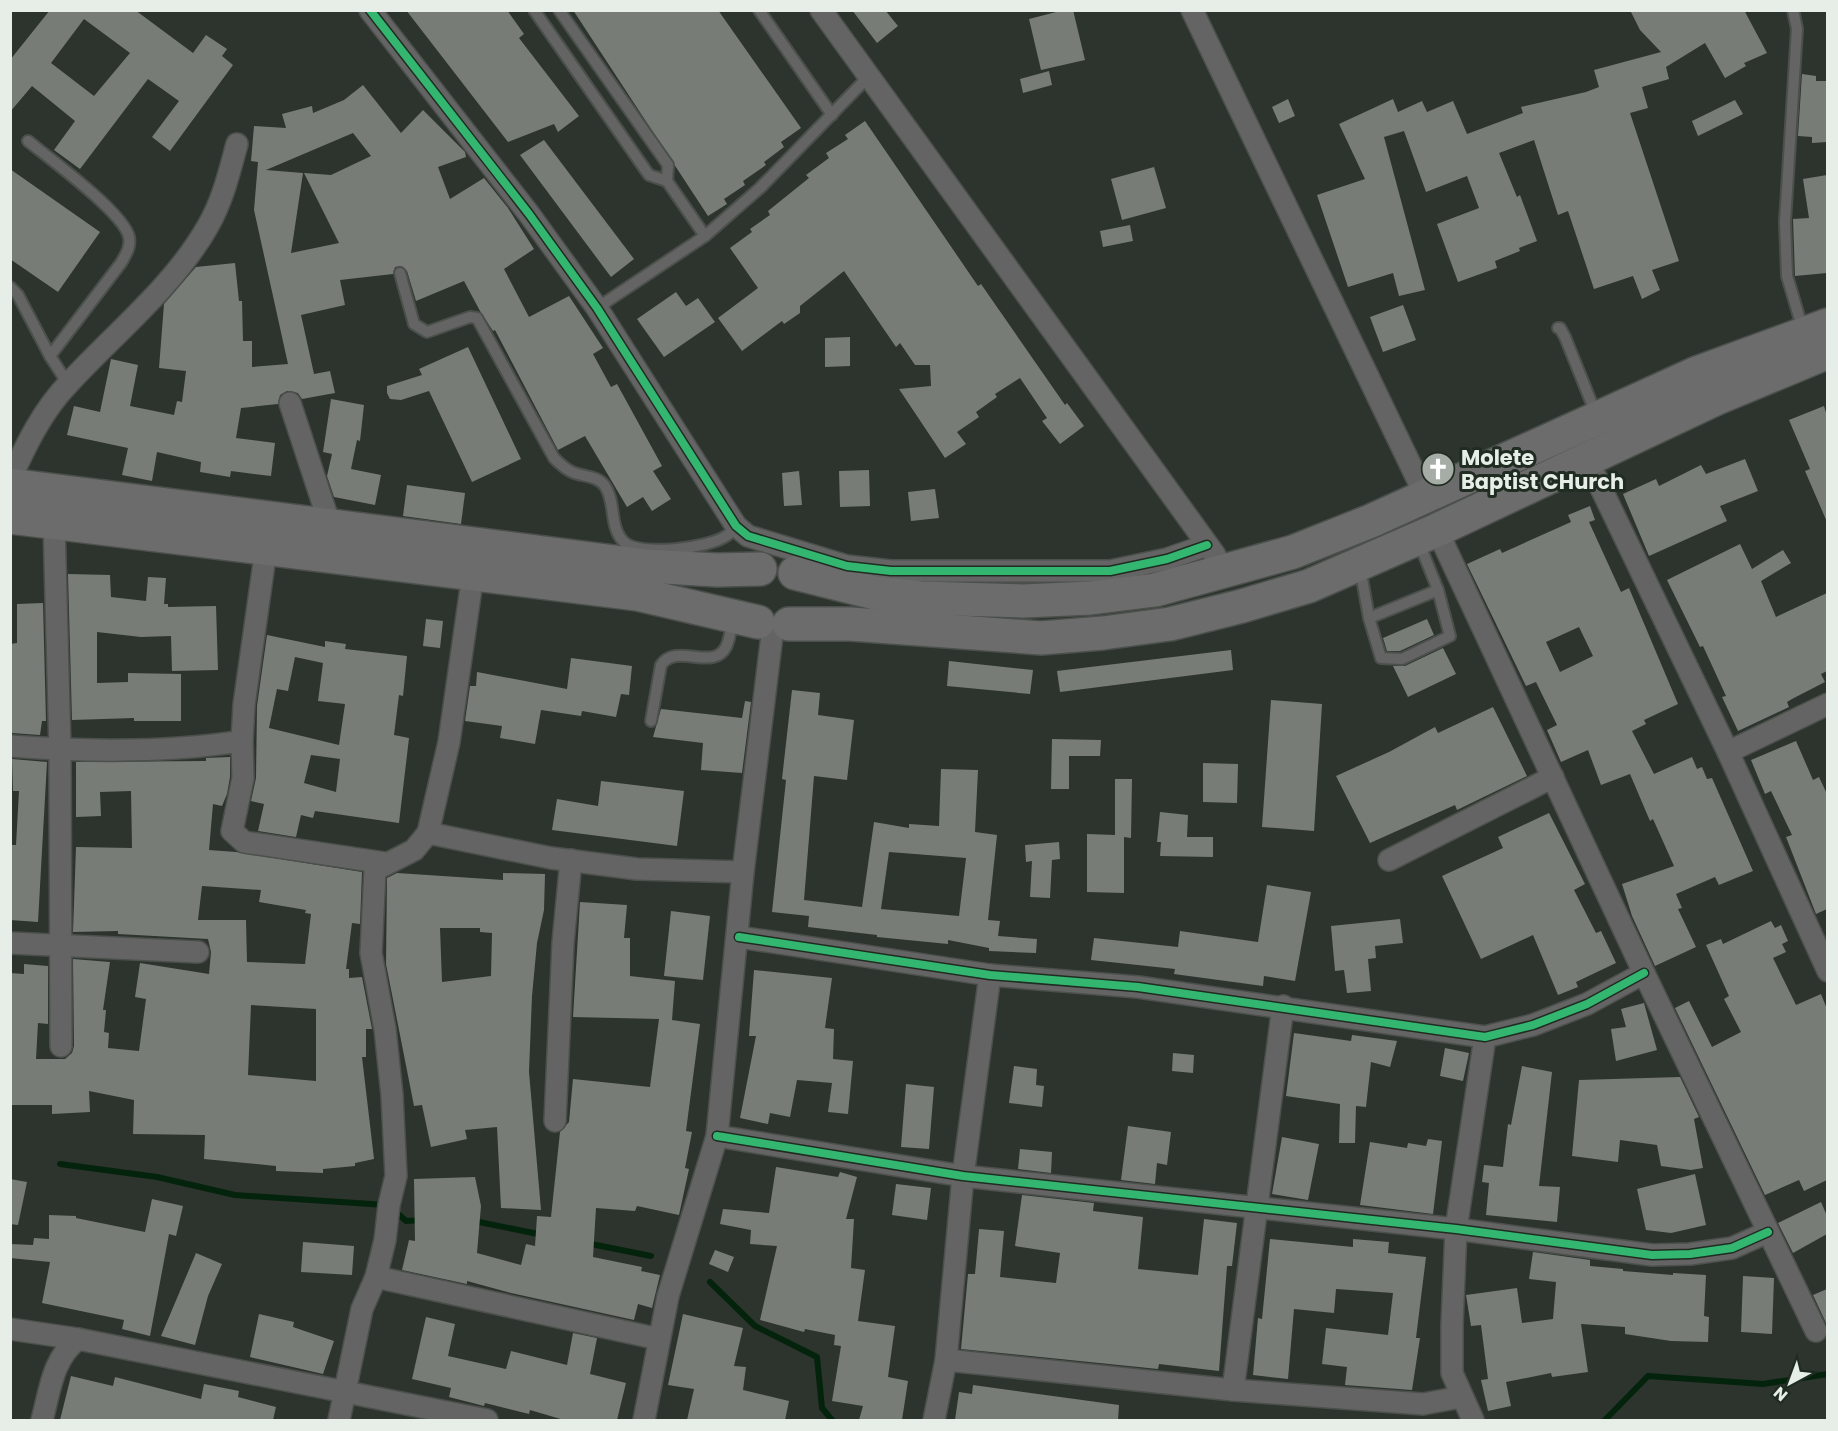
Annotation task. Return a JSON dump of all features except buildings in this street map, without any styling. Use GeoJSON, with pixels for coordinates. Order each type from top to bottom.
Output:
{"type":"FeatureCollection","features":[{"type":"Feature","properties":{"kind":"highway"},"geometry":{"type":"LineString","coordinates":[[10,485],[646,566],[717,570],[760,569],[778,566],[795,573],[875,593],[920,598],[1023,600],[1091,598],[1155,590],[1293,552],[1371,521],[1696,373],[1820,336]]}},
{"type":"Feature","properties":{"kind":"highway"},"geometry":{"type":"LineString","coordinates":[[10,517],[637,594],[763,622],[850,624],[1041,638],[1103,633],[1170,624],[1309,586],[1427,534],[1586,458],[1820,336]]}},
{"type":"Feature","properties":{"kind":"highway"},"geometry":{"type":"LineString","coordinates":[[760,569],[747,582],[744,590],[746,608],[763,622],[797,618],[805,600],[805,590],[795,573]]}},
{"type":"Feature","properties":{"kind":"street"},"geometry":{"type":"LineString","coordinates":[[370,10],[529,214],[597,308],[736,526],[748,536],[847,566],[891,571],[1110,571],[1167,559],[1207,545]]}},
{"type":"Feature","properties":{"kind":"street"},"geometry":{"type":"LineString","coordinates":[[821,10],[1227,572]]}},
{"type":"Feature","properties":{"kind":"street"},"geometry":{"type":"LineString","coordinates":[[1192,10],[1425,495]]}},
{"type":"Feature","properties":{"kind":"street"},"geometry":{"type":"LineString","coordinates":[[10,480],[32,432],[68,384],[119,334],[181,264],[207,227],[224,194],[237,144]]}},
{"type":"Feature","properties":{"kind":"street"},"geometry":{"type":"LineString","coordinates":[[291,403],[330,525]]}},
{"type":"Feature","properties":{"kind":"street"},"geometry":{"type":"LineString","coordinates":[[1586,458],[1821,943],[1827,970]]}},
{"type":"Feature","properties":{"kind":"street"},"geometry":{"type":"LineString","coordinates":[[54,522],[60,750],[61,1046]]}},
{"type":"Feature","properties":{"kind":"street"},"geometry":{"type":"LineString","coordinates":[[1427,534],[1553,777],[1644,973],[1816,1331]]}},
{"type":"Feature","properties":{"kind":"street"},"geometry":{"type":"LineString","coordinates":[[266,549],[243,705],[243,778],[232,831],[244,842],[385,863]]}},
{"type":"Feature","properties":{"kind":"street"},"geometry":{"type":"LineString","coordinates":[[339,1420],[362,1309],[376,1277],[396,1176],[392,1095],[385,1029],[371,953],[375,870],[414,850],[428,833],[449,742],[473,574]]}},
{"type":"Feature","properties":{"kind":"street"},"geometry":{"type":"LineString","coordinates":[[644,1420],[668,1296],[717,1136],[739,938],[763,622]]}},
{"type":"Feature","properties":{"kind":"street"},"geometry":{"type":"LineString","coordinates":[[1728,752],[1827,704]]}},
{"type":"Feature","properties":{"kind":"street"},"geometry":{"type":"LineString","coordinates":[[10,746],[92,752],[185,750],[242,741]]}},
{"type":"Feature","properties":{"kind":"street"},"geometry":{"type":"LineString","coordinates":[[1389,860],[1553,777]]}},
{"type":"Feature","properties":{"kind":"street"},"geometry":{"type":"LineString","coordinates":[[428,833],[571,861],[637,869],[743,872]]}},
{"type":"Feature","properties":{"kind":"street"},"geometry":{"type":"LineString","coordinates":[[555,1121],[562,943],[571,861]]}},
{"type":"Feature","properties":{"kind":"street"},"geometry":{"type":"LineString","coordinates":[[739,938],[990,975],[1138,987],[1485,1036],[1533,1025],[1587,1005],[1644,973]]}},
{"type":"Feature","properties":{"kind":"street"},"geometry":{"type":"LineString","coordinates":[[10,943],[198,952]]}},
{"type":"Feature","properties":{"kind":"street"},"geometry":{"type":"LineString","coordinates":[[934,1420],[946,1360],[963,1176],[990,975]]}},
{"type":"Feature","properties":{"kind":"street"},"geometry":{"type":"LineString","coordinates":[[1233,1390],[1282,1006]]}},
{"type":"Feature","properties":{"kind":"street"},"geometry":{"type":"LineString","coordinates":[[1467,1411],[1452,1373],[1456,1229],[1485,1036]]}},
{"type":"Feature","properties":{"kind":"street"},"geometry":{"type":"LineString","coordinates":[[717,1136],[963,1176],[1456,1229],[1652,1255],[1690,1254],[1732,1248],[1768,1232]]}},
{"type":"Feature","properties":{"kind":"street"},"geometry":{"type":"LineString","coordinates":[[376,1277],[659,1339]]}},
{"type":"Feature","properties":{"kind":"street"},"geometry":{"type":"LineString","coordinates":[[10,1329],[78,1339],[487,1420]]}},
{"type":"Feature","properties":{"kind":"street"},"geometry":{"type":"LineString","coordinates":[[42,1420],[56,1365],[66,1348],[78,1339]]}},
{"type":"Feature","properties":{"kind":"street"},"geometry":{"type":"LineString","coordinates":[[946,1360],[1233,1390],[1423,1404],[1467,1411]]}},
{"type":"Feature","properties":{"kind":"lane"},"geometry":{"type":"LineString","coordinates":[[534,10],[649,175],[667,181],[705,236]]}},
{"type":"Feature","properties":{"kind":"lane"},"geometry":{"type":"LineString","coordinates":[[559,10],[668,165],[667,181]]}},
{"type":"Feature","properties":{"kind":"lane"},"geometry":{"type":"LineString","coordinates":[[759,10],[831,115]]}},
{"type":"Feature","properties":{"kind":"lane"},"geometry":{"type":"LineString","coordinates":[[1793,10],[1797,37],[1785,222],[1787,276],[1820,336]]}},
{"type":"Feature","properties":{"kind":"lane"},"geometry":{"type":"LineString","coordinates":[[597,308],[705,236],[760,188],[869,76]]}},
{"type":"Feature","properties":{"kind":"lane"},"geometry":{"type":"LineString","coordinates":[[28,141],[113,214],[129,235],[129,248],[121,262],[50,356]]}},
{"type":"Feature","properties":{"kind":"lane"},"geometry":{"type":"LineString","coordinates":[[400,273],[414,324],[420,330],[427,332],[470,317],[477,318],[554,458],[570,472],[597,478],[604,485],[610,496],[618,534],[625,543],[637,548],[672,549],[703,544],[726,537],[736,526]]}},
{"type":"Feature","properties":{"kind":"lane"},"geometry":{"type":"LineString","coordinates":[[10,287],[18,295],[50,356],[68,384]]}},
{"type":"Feature","properties":{"kind":"lane"},"geometry":{"type":"LineString","coordinates":[[1558,328],[1565,337],[1598,418]]}},
{"type":"Feature","properties":{"kind":"lane"},"geometry":{"type":"LineString","coordinates":[[1359,564],[1369,618],[1381,658],[1402,659],[1450,636],[1427,534]]}},
{"type":"Feature","properties":{"kind":"lane"},"geometry":{"type":"LineString","coordinates":[[1369,618],[1438,590]]}},
{"type":"Feature","properties":{"kind":"lane"},"geometry":{"type":"LineString","coordinates":[[651,721],[662,665],[666,657],[673,654],[714,657],[722,654],[727,646],[763,622]]}},
{"type":"Feature","properties":{"kind":"waterway"},"geometry":{"type":"LineString","coordinates":[[60,1164],[157,1177],[235,1195],[386,1205]]}},
{"type":"Feature","properties":{"kind":"waterway"},"geometry":{"type":"LineString","coordinates":[[394,1210],[406,1221],[422,1220]]}},
{"type":"Feature","properties":{"kind":"waterway"},"geometry":{"type":"LineString","coordinates":[[474,1221],[543,1235]]}},
{"type":"Feature","properties":{"kind":"waterway"},"geometry":{"type":"LineString","coordinates":[[586,1243],[651,1256]]}},
{"type":"Feature","properties":{"kind":"waterway"},"geometry":{"type":"LineString","coordinates":[[710,1282],[755,1326],[817,1357],[822,1408],[832,1420]]}},
{"type":"Feature","properties":{"kind":"waterway"},"geometry":{"type":"LineString","coordinates":[[1605,1420],[1648,1376],[1763,1384],[1828,1374]]}},
{"type":"Feature","properties":{"kind":"cycle path"},"geometry":{"type":"LineString","coordinates":[[370,10],[529,214],[597,308],[736,526],[748,536],[847,566],[891,571],[1110,571],[1167,559],[1207,545]]}},
{"type":"Feature","properties":{"kind":"cycle path"},"geometry":{"type":"LineString","coordinates":[[739,937],[990,975],[1138,987],[1485,1037],[1533,1025],[1587,1004],[1644,973]]}},
{"type":"Feature","properties":{"kind":"cycle path"},"geometry":{"type":"LineString","coordinates":[[717,1136],[963,1176],[1456,1229],[1652,1255],[1690,1254],[1732,1248],[1768,1232]]}},
{"type":"Feature","properties":{"kind":"place","name":"Molete Baptist CHurch"},"geometry":{"type":"Point","coordinates":[1438,469]}}]}
